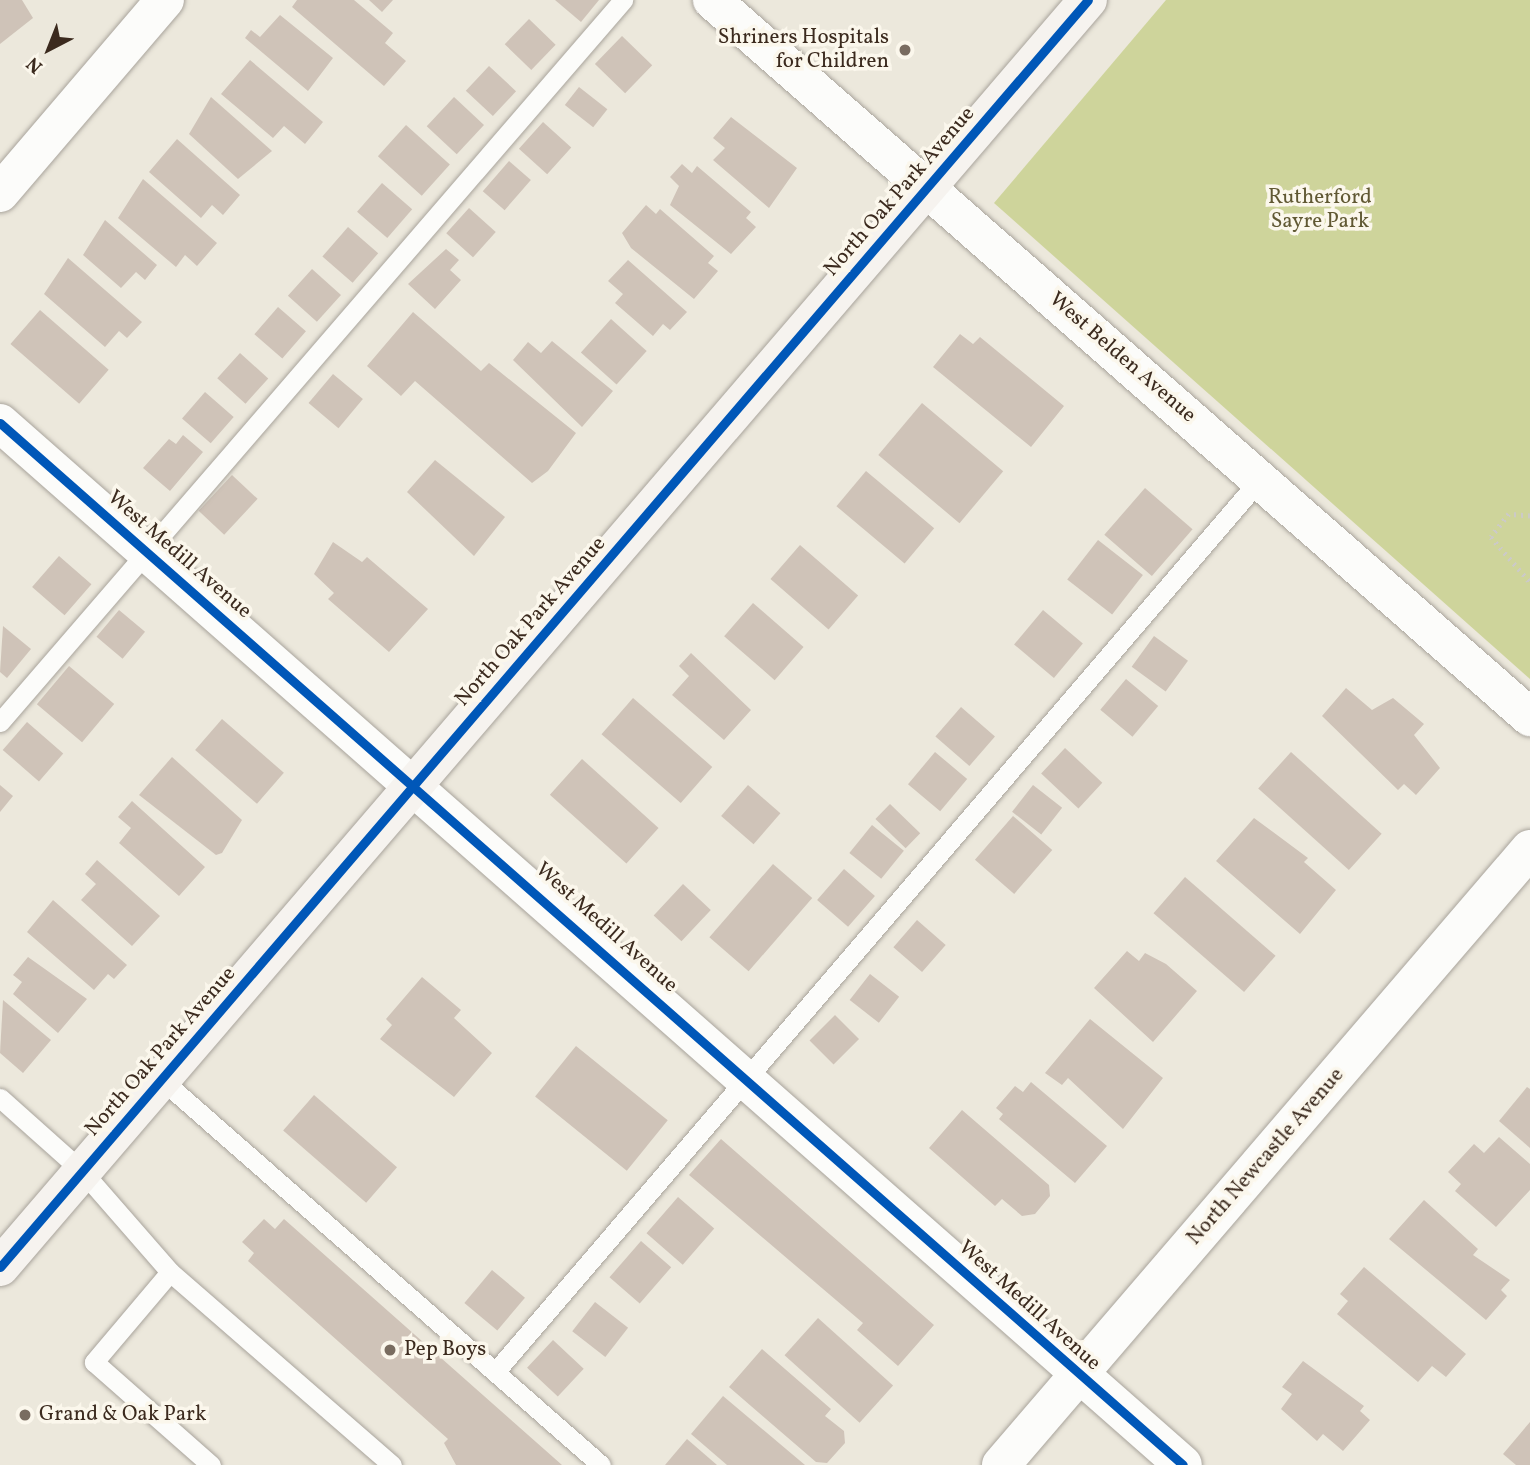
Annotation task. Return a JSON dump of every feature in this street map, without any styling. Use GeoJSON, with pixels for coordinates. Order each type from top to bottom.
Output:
{"type":"FeatureCollection","features":[{"type":"Feature","properties":{"kind":"street"},"geometry":{"type":"LineString","coordinates":[[0,193],[165,0]]}},
{"type":"Feature","properties":{"kind":"street","name":"West Belden Avenue"},"geometry":{"type":"LineString","coordinates":[[712,0],[1261,478],[1530,717]]}},
{"type":"Feature","properties":{"kind":"street","name":"North Oak Park Avenue"},"geometry":{"type":"LineString","coordinates":[[0,1267],[1088,0]]}},
{"type":"Feature","properties":{"kind":"street","name":"West Medill Avenue"},"geometry":{"type":"LineString","coordinates":[[0,423],[416,783],[1183,1465]]}},
{"type":"Feature","properties":{"kind":"street","name":"North Newcastle Avenue"},"geometry":{"type":"LineString","coordinates":[[1001,1465],[1530,849]]}},
{"type":"Feature","properties":{"kind":"lane"},"geometry":{"type":"LineString","coordinates":[[0,722],[623,0]]}},
{"type":"Feature","properties":{"kind":"lane"},"geometry":{"type":"LineString","coordinates":[[495,1372],[1261,478]]}},
{"type":"Feature","properties":{"kind":"lane"},"geometry":{"type":"LineString","coordinates":[[161,1079],[601,1465]]}},
{"type":"Feature","properties":{"kind":"lane"},"geometry":{"type":"LineString","coordinates":[[0,1098],[82,1171],[170,1272],[392,1465]]}},
{"type":"Feature","properties":{"kind":"lane"},"geometry":{"type":"LineString","coordinates":[[170,1272],[94,1362],[211,1465]]}},
{"type":"Feature","properties":{"kind":"path"},"geometry":{"type":"LineString","coordinates":[[1530,516],[1509,514],[1491,537],[1530,582]]}},
{"type":"Feature","properties":{"kind":"green space","name":"Rutherford Sayre Park"},"geometry":{"type":"Polygon","coordinates":[[[1166,0],[1530,0],[1530,679],[994,203],[1166,0]]]}},
{"type":"Feature","properties":{"kind":"building"},"geometry":{"type":"Polygon","coordinates":[[[0,0],[22,0],[33,18],[0,44],[0,0]]]}},
{"type":"Feature","properties":{"kind":"building"},"geometry":{"type":"Polygon","coordinates":[[[297,0],[354,0],[393,33],[385,43],[406,61],[384,86],[292,7],[297,0]]]}},
{"type":"Feature","properties":{"kind":"building"},"geometry":{"type":"Polygon","coordinates":[[[369,0],[393,0],[382,12],[369,0]]]}},
{"type":"Feature","properties":{"kind":"building"},"geometry":{"type":"Polygon","coordinates":[[[555,0],[599,0],[581,22],[555,0]]]}},
{"type":"Feature","properties":{"kind":"building"},"geometry":{"type":"Polygon","coordinates":[[[280,15],[333,58],[308,91],[245,38],[251,30],[260,37],[280,15]]]}},
{"type":"Feature","properties":{"kind":"building"},"geometry":{"type":"Polygon","coordinates":[[[529,19],[556,45],[531,70],[505,44],[529,19]]]}},
{"type":"Feature","properties":{"kind":"building"},"geometry":{"type":"Polygon","coordinates":[[[622,36],[652,65],[625,93],[595,64],[622,36]]]}},
{"type":"Feature","properties":{"kind":"building"},"geometry":{"type":"Polygon","coordinates":[[[250,60],[323,122],[305,144],[284,126],[273,138],[221,94],[250,60]]]}},
{"type":"Feature","properties":{"kind":"building"},"geometry":{"type":"Polygon","coordinates":[[[489,66],[516,91],[493,116],[466,91],[489,66]]]}},
{"type":"Feature","properties":{"kind":"building"},"geometry":{"type":"Polygon","coordinates":[[[579,87],[607,109],[593,127],[565,105],[579,87]]]}},
{"type":"Feature","properties":{"kind":"building"},"geometry":{"type":"Polygon","coordinates":[[[211,97],[272,151],[238,179],[189,134],[211,97]]]}},
{"type":"Feature","properties":{"kind":"building"},"geometry":{"type":"Polygon","coordinates":[[[454,97],[484,125],[457,154],[427,126],[454,97]]]}},
{"type":"Feature","properties":{"kind":"building"},"geometry":{"type":"Polygon","coordinates":[[[731,117],[797,168],[769,208],[713,160],[725,148],[713,138],[731,117]]]}},
{"type":"Feature","properties":{"kind":"building"},"geometry":{"type":"Polygon","coordinates":[[[543,122],[571,147],[547,174],[519,149],[543,122]]]}},
{"type":"Feature","properties":{"kind":"building"},"geometry":{"type":"Polygon","coordinates":[[[406,125],[450,164],[422,196],[378,156],[406,125]]]}},
{"type":"Feature","properties":{"kind":"building"},"geometry":{"type":"Polygon","coordinates":[[[177,139],[240,195],[223,215],[212,205],[201,218],[149,172],[177,139]]]}},
{"type":"Feature","properties":{"kind":"building"},"geometry":{"type":"Polygon","coordinates":[[[509,161],[531,180],[505,210],[483,191],[509,161]]]}},
{"type":"Feature","properties":{"kind":"building"},"geometry":{"type":"Polygon","coordinates":[[[682,164],[692,173],[697,166],[751,212],[746,218],[756,227],[731,254],[670,205],[679,186],[670,177],[682,164]]]}},
{"type":"Feature","properties":{"kind":"building"},"geometry":{"type":"Polygon","coordinates":[[[143,179],[217,243],[197,266],[185,255],[176,267],[118,218],[143,179]]]}},
{"type":"Feature","properties":{"kind":"building"},"geometry":{"type":"Polygon","coordinates":[[[382,183],[412,209],[387,238],[357,212],[382,183]]]}},
{"type":"Feature","properties":{"kind":"building"},"geometry":{"type":"Polygon","coordinates":[[[646,205],[656,214],[660,209],[714,256],[708,263],[718,271],[694,299],[631,248],[622,233],[646,205]]]}},
{"type":"Feature","properties":{"kind":"building"},"geometry":{"type":"Polygon","coordinates":[[[469,208],[496,232],[473,257],[446,233],[469,208]]]}},
{"type":"Feature","properties":{"kind":"building"},"geometry":{"type":"Polygon","coordinates":[[[105,220],[157,265],[145,280],[136,272],[121,288],[83,255],[105,220]]]}},
{"type":"Feature","properties":{"kind":"building"},"geometry":{"type":"Polygon","coordinates":[[[348,227],[378,253],[353,283],[322,256],[348,227]]]}},
{"type":"Feature","properties":{"kind":"building"},"geometry":{"type":"Polygon","coordinates":[[[446,249],[459,260],[450,270],[461,280],[435,309],[408,284],[446,249]]]}},
{"type":"Feature","properties":{"kind":"building"},"geometry":{"type":"Polygon","coordinates":[[[68,258],[142,322],[127,338],[119,331],[105,347],[44,294],[68,258]]]}},
{"type":"Feature","properties":{"kind":"building"},"geometry":{"type":"Polygon","coordinates":[[[628,260],[687,312],[670,330],[663,324],[653,336],[615,303],[623,294],[608,281],[628,260]]]}},
{"type":"Feature","properties":{"kind":"building"},"geometry":{"type":"Polygon","coordinates":[[[312,269],[341,295],[317,322],[288,296],[312,269]]]}},
{"type":"Feature","properties":{"kind":"building"},"geometry":{"type":"Polygon","coordinates":[[[278,307],[306,331],[282,358],[254,334],[278,307]]]}},
{"type":"Feature","properties":{"kind":"building"},"geometry":{"type":"Polygon","coordinates":[[[40,310],[109,370],[79,404],[10,344],[40,310]]]}},
{"type":"Feature","properties":{"kind":"building"},"geometry":{"type":"Polygon","coordinates":[[[413,312],[481,371],[489,363],[576,433],[548,471],[532,483],[415,381],[401,396],[367,366],[413,312]]]}},
{"type":"Feature","properties":{"kind":"building"},"geometry":{"type":"Polygon","coordinates":[[[611,319],[647,351],[617,385],[581,352],[611,319]]]}},
{"type":"Feature","properties":{"kind":"building"},"geometry":{"type":"Polygon","coordinates":[[[960,334],[973,344],[980,337],[1064,406],[1031,447],[933,367],[960,334]]]}},
{"type":"Feature","properties":{"kind":"building"},"geometry":{"type":"Polygon","coordinates":[[[552,341],[613,391],[582,427],[513,360],[528,342],[541,353],[552,341]]]}},
{"type":"Feature","properties":{"kind":"building"},"geometry":{"type":"Polygon","coordinates":[[[240,353],[268,378],[245,404],[217,378],[240,353]]]}},
{"type":"Feature","properties":{"kind":"building"},"geometry":{"type":"Polygon","coordinates":[[[333,374],[363,399],[338,428],[309,403],[333,374]]]}},
{"type":"Feature","properties":{"kind":"building"},"geometry":{"type":"Polygon","coordinates":[[[205,392],[234,417],[211,443],[182,418],[205,392]]]}},
{"type":"Feature","properties":{"kind":"building"},"geometry":{"type":"Polygon","coordinates":[[[922,403],[1003,471],[959,523],[878,455],[922,403]]]}},
{"type":"Feature","properties":{"kind":"building"},"geometry":{"type":"Polygon","coordinates":[[[183,435],[203,452],[170,491],[143,468],[169,439],[176,444],[183,435]]]}},
{"type":"Feature","properties":{"kind":"building"},"geometry":{"type":"Polygon","coordinates":[[[435,460],[505,517],[474,556],[407,492],[435,460]]]}},
{"type":"Feature","properties":{"kind":"building"},"geometry":{"type":"Polygon","coordinates":[[[866,471],[934,528],[905,563],[836,506],[866,471]]]}},
{"type":"Feature","properties":{"kind":"building"},"geometry":{"type":"Polygon","coordinates":[[[232,475],[258,499],[224,535],[199,511],[232,475]]]}},
{"type":"Feature","properties":{"kind":"building"},"geometry":{"type":"Polygon","coordinates":[[[1145,488],[1193,529],[1152,576],[1104,535],[1145,488]]]}},
{"type":"Feature","properties":{"kind":"building"},"geometry":{"type":"Polygon","coordinates":[[[1098,540],[1143,575],[1112,614],[1067,579],[1098,540]]]}},
{"type":"Feature","properties":{"kind":"building"},"geometry":{"type":"Polygon","coordinates":[[[333,542],[362,562],[367,557],[428,609],[389,652],[328,599],[334,593],[314,574],[333,542]]]}},
{"type":"Feature","properties":{"kind":"building"},"geometry":{"type":"Polygon","coordinates":[[[800,545],[858,596],[829,629],[770,579],[800,545]]]}},
{"type":"Feature","properties":{"kind":"building"},"geometry":{"type":"Polygon","coordinates":[[[59,556],[91,584],[65,615],[32,587],[59,556]]]}},
{"type":"Feature","properties":{"kind":"building"},"geometry":{"type":"Polygon","coordinates":[[[753,603],[804,647],[775,680],[724,636],[753,603]]]}},
{"type":"Feature","properties":{"kind":"building"},"geometry":{"type":"Polygon","coordinates":[[[119,610],[145,632],[123,659],[97,637],[119,610]]]}},
{"type":"Feature","properties":{"kind":"building"},"geometry":{"type":"Polygon","coordinates":[[[1043,610],[1083,643],[1054,678],[1014,644],[1043,610]]]}},
{"type":"Feature","properties":{"kind":"building"},"geometry":{"type":"Polygon","coordinates":[[[3,626],[31,649],[7,678],[0,672],[3,626]]]}},
{"type":"Feature","properties":{"kind":"building"},"geometry":{"type":"Polygon","coordinates":[[[1154,636],[1188,661],[1166,691],[1132,667],[1154,636]]]}},
{"type":"Feature","properties":{"kind":"building"},"geometry":{"type":"Polygon","coordinates":[[[691,653],[751,710],[724,740],[672,695],[689,676],[679,666],[691,653]]]}},
{"type":"Feature","properties":{"kind":"building"},"geometry":{"type":"Polygon","coordinates":[[[69,666],[114,704],[82,742],[37,704],[69,666]]]}},
{"type":"Feature","properties":{"kind":"building"},"geometry":{"type":"Polygon","coordinates":[[[1126,679],[1158,706],[1132,737],[1100,710],[1126,679]]]}},
{"type":"Feature","properties":{"kind":"building"},"geometry":{"type":"Polygon","coordinates":[[[1346,688],[1372,710],[1393,698],[1424,724],[1414,735],[1440,768],[1416,795],[1404,784],[1398,790],[1322,716],[1346,688]]]}},
{"type":"Feature","properties":{"kind":"building"},"geometry":{"type":"Polygon","coordinates":[[[633,698],[712,767],[681,803],[602,734],[633,698]]]}},
{"type":"Feature","properties":{"kind":"building"},"geometry":{"type":"Polygon","coordinates":[[[961,707],[995,737],[969,766],[935,736],[961,707]]]}},
{"type":"Feature","properties":{"kind":"building"},"geometry":{"type":"Polygon","coordinates":[[[222,719],[284,773],[257,804],[195,750],[222,719]]]}},
{"type":"Feature","properties":{"kind":"building"},"geometry":{"type":"Polygon","coordinates":[[[27,722],[63,753],[39,781],[3,750],[27,722]]]}},
{"type":"Feature","properties":{"kind":"building"},"geometry":{"type":"Polygon","coordinates":[[[1065,748],[1102,783],[1078,808],[1041,774],[1065,748]]]}},
{"type":"Feature","properties":{"kind":"building"},"geometry":{"type":"Polygon","coordinates":[[[935,752],[967,779],[940,811],[908,784],[935,752]]]}},
{"type":"Feature","properties":{"kind":"building"},"geometry":{"type":"Polygon","coordinates":[[[1291,752],[1382,834],[1349,870],[1258,788],[1291,752]]]}},
{"type":"Feature","properties":{"kind":"building"},"geometry":{"type":"Polygon","coordinates":[[[172,757],[242,820],[222,853],[216,855],[139,795],[172,757]]]}},
{"type":"Feature","properties":{"kind":"building"},"geometry":{"type":"Polygon","coordinates":[[[582,759],[659,828],[626,864],[550,795],[582,759]]]}},
{"type":"Feature","properties":{"kind":"building"},"geometry":{"type":"Polygon","coordinates":[[[0,785],[13,796],[0,812],[0,785]]]}},
{"type":"Feature","properties":{"kind":"building"},"geometry":{"type":"Polygon","coordinates":[[[748,785],[780,813],[754,844],[721,816],[748,785]]]}},
{"type":"Feature","properties":{"kind":"building"},"geometry":{"type":"Polygon","coordinates":[[[1033,785],[1062,808],[1041,835],[1012,812],[1033,785]]]}},
{"type":"Feature","properties":{"kind":"building"},"geometry":{"type":"Polygon","coordinates":[[[132,801],[205,867],[179,896],[119,843],[131,828],[118,817],[132,801]]]}},
{"type":"Feature","properties":{"kind":"building"},"geometry":{"type":"Polygon","coordinates":[[[890,804],[920,833],[906,848],[875,819],[890,804]]]}},
{"type":"Feature","properties":{"kind":"building"},"geometry":{"type":"Polygon","coordinates":[[[1013,816],[1052,850],[1014,894],[975,860],[1013,816]]]}},
{"type":"Feature","properties":{"kind":"building"},"geometry":{"type":"Polygon","coordinates":[[[1254,818],[1308,858],[1304,862],[1336,890],[1300,934],[1216,861],[1254,818]]]}},
{"type":"Feature","properties":{"kind":"building"},"geometry":{"type":"Polygon","coordinates":[[[872,825],[904,851],[881,879],[849,853],[872,825]]]}},
{"type":"Feature","properties":{"kind":"building"},"geometry":{"type":"Polygon","coordinates":[[[97,860],[160,916],[132,946],[81,900],[96,884],[85,874],[97,860]]]}},
{"type":"Feature","properties":{"kind":"building"},"geometry":{"type":"Polygon","coordinates":[[[773,864],[812,898],[749,971],[709,937],[773,864]]]}},
{"type":"Feature","properties":{"kind":"building"},"geometry":{"type":"Polygon","coordinates":[[[844,869],[875,896],[848,927],[817,900],[844,869]]]}},
{"type":"Feature","properties":{"kind":"building"},"geometry":{"type":"Polygon","coordinates":[[[1185,877],[1276,956],[1244,992],[1154,913],[1185,877]]]}},
{"type":"Feature","properties":{"kind":"building"},"geometry":{"type":"Polygon","coordinates":[[[683,884],[711,910],[681,941],[654,915],[683,884]]]}},
{"type":"Feature","properties":{"kind":"building"},"geometry":{"type":"Polygon","coordinates":[[[53,900],[127,965],[114,979],[108,974],[94,990],[27,932],[53,900]]]}},
{"type":"Feature","properties":{"kind":"building"},"geometry":{"type":"Polygon","coordinates":[[[917,920],[946,945],[922,972],[893,947],[917,920]]]}},
{"type":"Feature","properties":{"kind":"building"},"geometry":{"type":"Polygon","coordinates":[[[1127,951],[1139,961],[1145,953],[1166,964],[1197,991],[1153,1042],[1094,988],[1127,951]]]}},
{"type":"Feature","properties":{"kind":"building"},"geometry":{"type":"Polygon","coordinates":[[[28,957],[87,999],[58,1033],[13,994],[22,982],[13,975],[28,957]]]}},
{"type":"Feature","properties":{"kind":"building"},"geometry":{"type":"Polygon","coordinates":[[[870,974],[899,997],[879,1023],[850,1000],[870,974]]]}},
{"type":"Feature","properties":{"kind":"building"},"geometry":{"type":"Polygon","coordinates":[[[422,977],[461,1010],[454,1018],[492,1053],[454,1097],[380,1039],[392,1025],[386,1019],[422,977]]]}},
{"type":"Feature","properties":{"kind":"building"},"geometry":{"type":"Polygon","coordinates":[[[3,1000],[51,1040],[23,1073],[0,1053],[3,1000]]]}},
{"type":"Feature","properties":{"kind":"building"},"geometry":{"type":"Polygon","coordinates":[[[835,1015],[859,1039],[834,1064],[810,1040],[835,1015]]]}},
{"type":"Feature","properties":{"kind":"building"},"geometry":{"type":"Polygon","coordinates":[[[1090,1019],[1163,1078],[1123,1129],[1068,1078],[1062,1085],[1045,1073],[1090,1019]]]}},
{"type":"Feature","properties":{"kind":"building"},"geometry":{"type":"Polygon","coordinates":[[[576,1046],[668,1120],[627,1171],[535,1097],[576,1046]]]}},
{"type":"Feature","properties":{"kind":"building"},"geometry":{"type":"Polygon","coordinates":[[[1031,1082],[1107,1146],[1075,1183],[999,1119],[1003,1114],[996,1108],[1015,1086],[1023,1092],[1031,1082]]]}},
{"type":"Feature","properties":{"kind":"building"},"geometry":{"type":"Polygon","coordinates":[[[1527,1087],[1530,1089],[1530,1148],[1499,1121],[1527,1087]]]}},
{"type":"Feature","properties":{"kind":"building"},"geometry":{"type":"Polygon","coordinates":[[[314,1095],[397,1167],[366,1203],[283,1130],[314,1095]]]}},
{"type":"Feature","properties":{"kind":"building"},"geometry":{"type":"Polygon","coordinates":[[[962,1110],[1049,1185],[1050,1196],[1035,1214],[1022,1216],[1002,1199],[995,1206],[929,1148],[962,1110]]]}},
{"type":"Feature","properties":{"kind":"building"},"geometry":{"type":"Polygon","coordinates":[[[1499,1137],[1530,1164],[1530,1190],[1496,1227],[1455,1191],[1461,1184],[1448,1172],[1474,1144],[1484,1153],[1499,1137]]]}},
{"type":"Feature","properties":{"kind":"building"},"geometry":{"type":"Polygon","coordinates":[[[721,1139],[934,1325],[898,1366],[857,1330],[863,1323],[689,1175],[721,1139]]]}},
{"type":"Feature","properties":{"kind":"building"},"geometry":{"type":"Polygon","coordinates":[[[678,1197],[714,1228],[683,1265],[647,1233],[678,1197]]]}},
{"type":"Feature","properties":{"kind":"building"},"geometry":{"type":"Polygon","coordinates":[[[1424,1200],[1478,1249],[1473,1255],[1510,1280],[1501,1290],[1507,1296],[1486,1320],[1389,1239],[1424,1200]]]}},
{"type":"Feature","properties":{"kind":"building","name":"Pep Boys"},"geometry":{"type":"Polygon","coordinates":[[[264,1219],[275,1229],[284,1219],[562,1465],[456,1465],[444,1443],[448,1439],[248,1261],[254,1253],[242,1242],[264,1219]]]}},
{"type":"Feature","properties":{"kind":"building"},"geometry":{"type":"Polygon","coordinates":[[[641,1241],[671,1267],[640,1303],[610,1277],[641,1241]]]}},
{"type":"Feature","properties":{"kind":"building"},"geometry":{"type":"Polygon","coordinates":[[[1364,1267],[1466,1354],[1446,1377],[1432,1366],[1418,1382],[1337,1314],[1348,1301],[1340,1294],[1364,1267]]]}},
{"type":"Feature","properties":{"kind":"building"},"geometry":{"type":"Polygon","coordinates":[[[492,1270],[525,1298],[497,1331],[464,1303],[492,1270]]]}},
{"type":"Feature","properties":{"kind":"building"},"geometry":{"type":"Polygon","coordinates":[[[595,1302],[628,1328],[605,1357],[572,1331],[595,1302]]]}},
{"type":"Feature","properties":{"kind":"building"},"geometry":{"type":"Polygon","coordinates":[[[818,1318],[893,1386],[860,1423],[785,1355],[818,1318]]]}},
{"type":"Feature","properties":{"kind":"building"},"geometry":{"type":"Polygon","coordinates":[[[553,1340],[584,1369],[558,1396],[527,1368],[553,1340]]]}},
{"type":"Feature","properties":{"kind":"building"},"geometry":{"type":"Polygon","coordinates":[[[762,1349],[831,1409],[825,1416],[844,1431],[845,1443],[827,1463],[816,1462],[729,1387],[762,1349]]]}},
{"type":"Feature","properties":{"kind":"building"},"geometry":{"type":"Polygon","coordinates":[[[1303,1361],[1364,1406],[1360,1411],[1370,1420],[1343,1451],[1323,1434],[1317,1441],[1281,1409],[1292,1394],[1282,1387],[1303,1361]]]}},
{"type":"Feature","properties":{"kind":"building"},"geometry":{"type":"Polygon","coordinates":[[[723,1396],[805,1465],[727,1465],[691,1434],[723,1396]]]}},
{"type":"Feature","properties":{"kind":"building"},"geometry":{"type":"Polygon","coordinates":[[[1530,1422],[1530,1465],[1516,1465],[1503,1454],[1530,1422]]]}},
{"type":"Feature","properties":{"kind":"building"},"geometry":{"type":"Polygon","coordinates":[[[687,1439],[717,1465],[665,1465],[687,1439]]]}},
{"type":"Feature","properties":{"kind":"cycle path"},"geometry":{"type":"LineString","coordinates":[[0,1267],[1088,0]]}},
{"type":"Feature","properties":{"kind":"cycle path"},"geometry":{"type":"LineString","coordinates":[[0,423],[1183,1465]]}},
{"type":"Feature","properties":{"kind":"place","name":"Shriners Hospitals for Children"},"geometry":{"type":"Point","coordinates":[905,50]}},
{"type":"Feature","properties":{"kind":"place","name":"Pep Boys"},"geometry":{"type":"Point","coordinates":[390,1350]}},
{"type":"Feature","properties":{"kind":"place","name":"Grand & Oak Park"},"geometry":{"type":"Point","coordinates":[25,1415]}}]}
